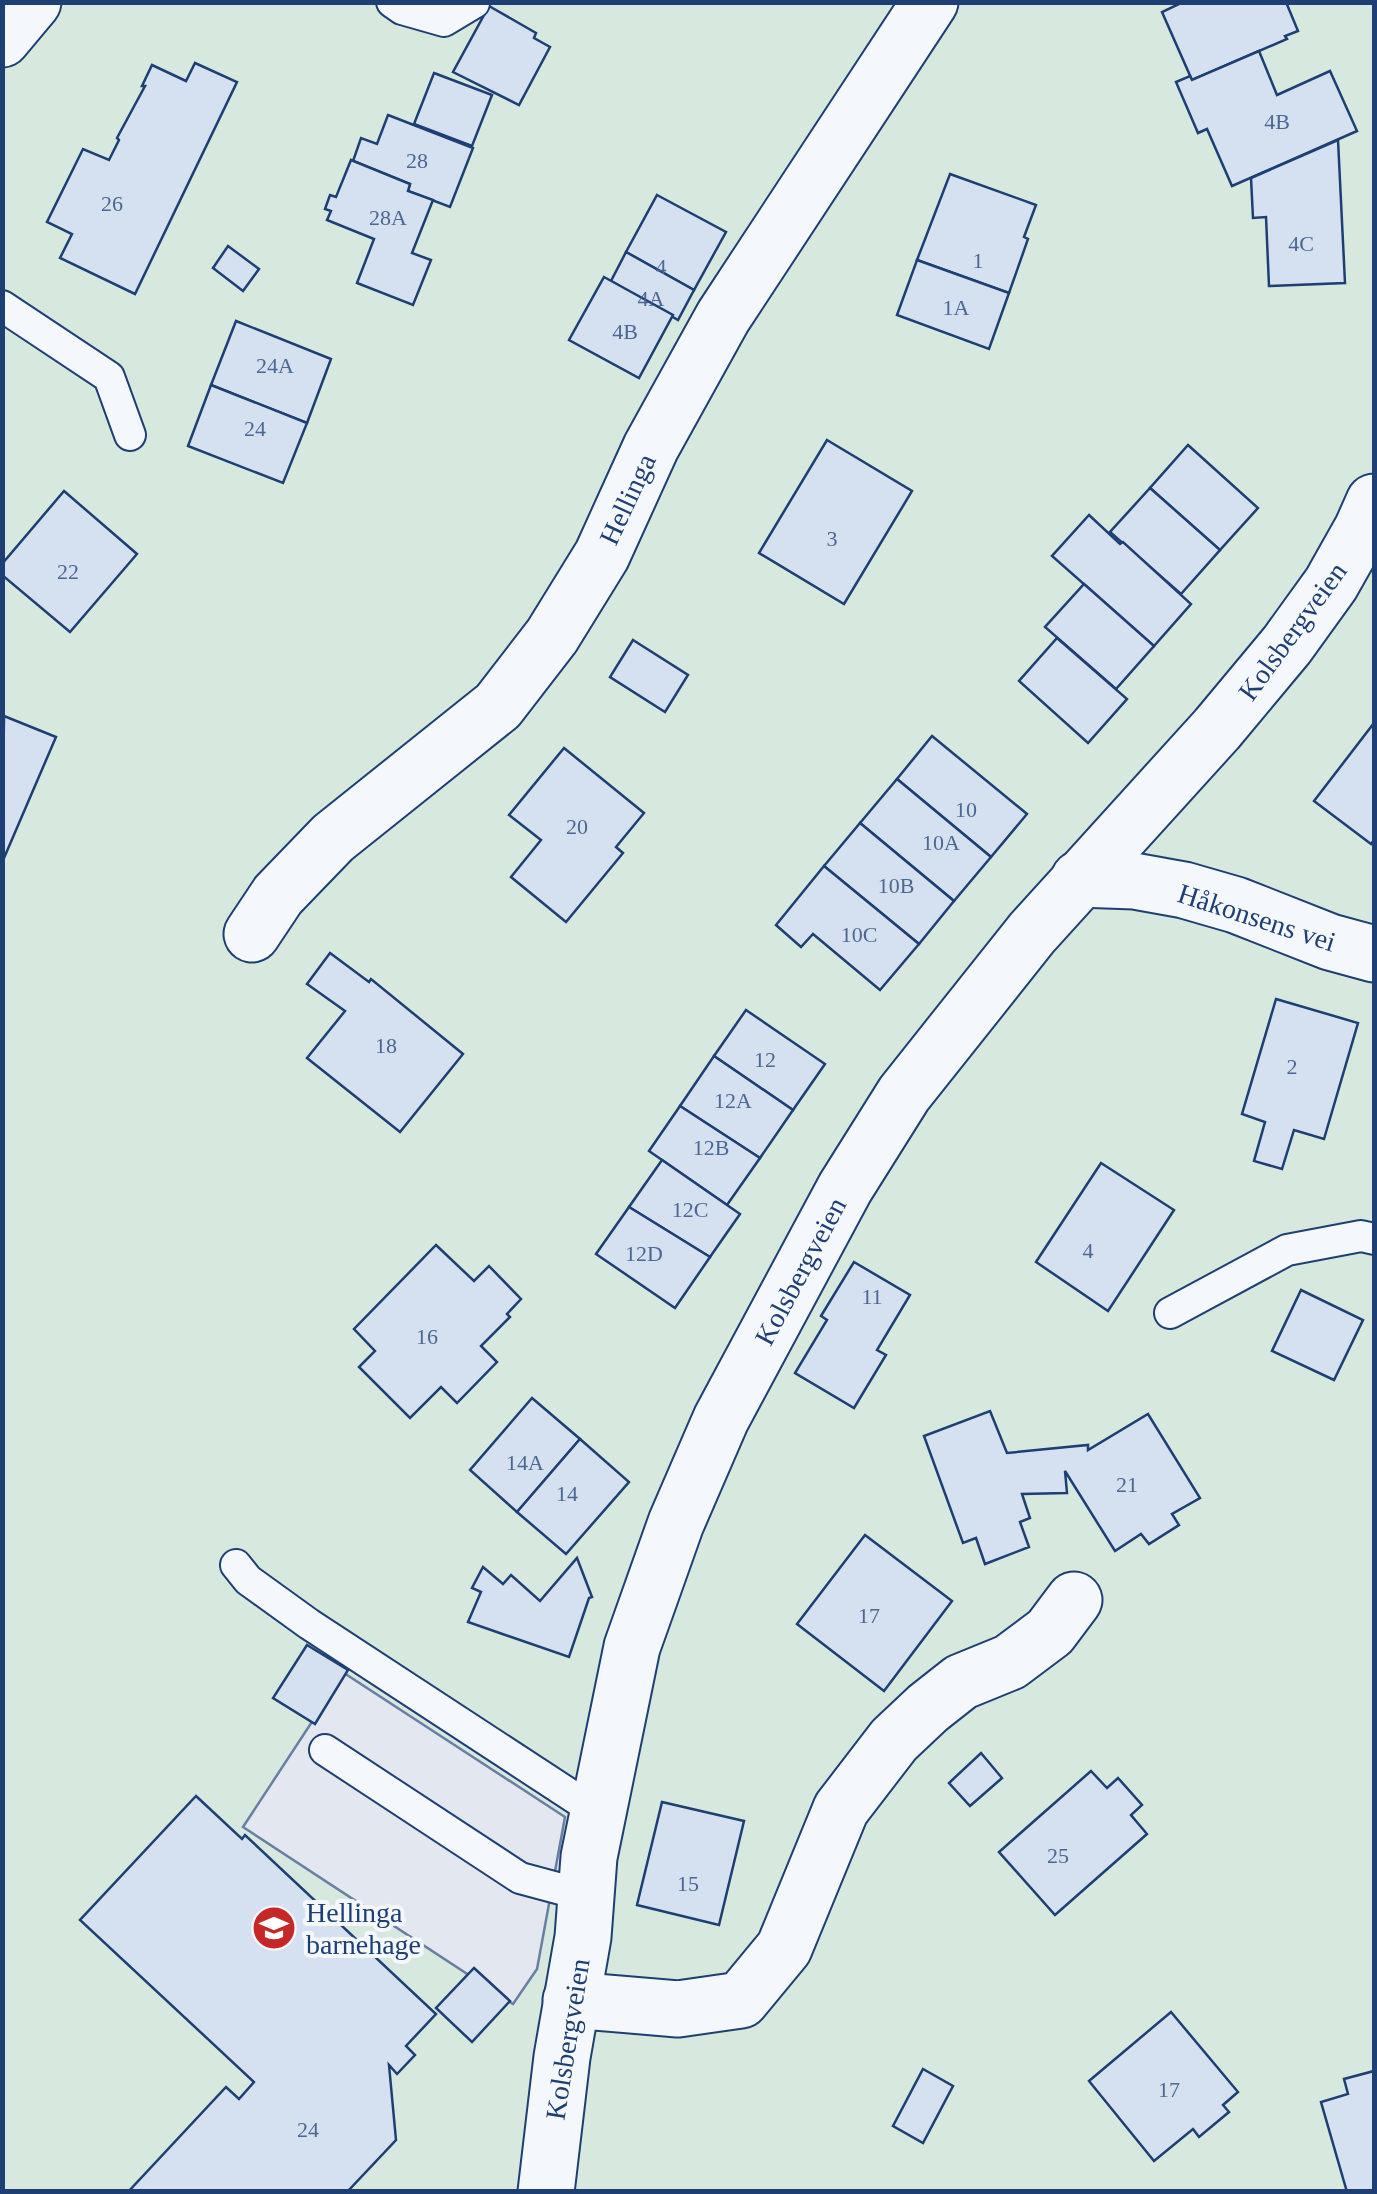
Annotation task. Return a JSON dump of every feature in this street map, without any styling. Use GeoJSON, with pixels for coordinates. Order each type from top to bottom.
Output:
{"type":"FeatureCollection","features":[{"type":"Feature","properties":{"kind":"street"},"geometry":{"type":"LineString","coordinates":[[2,39],[34,2]]}},
{"type":"Feature","properties":{"kind":"street","name":"Hellinga"},"geometry":{"type":"LineString","coordinates":[[252,934],[278,895],[333,838],[498,706],[552,636],[602,555],[651,447],[723,317],[930,2]]}},
{"type":"Feature","properties":{"kind":"street","name":"Kolsbergveien"},"geometry":{"type":"LineString","coordinates":[[546,2192],[562,2057],[583,1937],[590,1857],[632,1648],[676,1523],[721,1419],[845,1188],[904,1094],[1032,933],[1217,729],[1286,646],[1331,584],[1374,502]]}},
{"type":"Feature","properties":{"kind":"street","name":"Håkonsens vei"},"geometry":{"type":"LineString","coordinates":[[1080,879],[1134,881],[1184,890],[1374,954]]}},
{"type":"Feature","properties":{"kind":"street"},"geometry":{"type":"LineString","coordinates":[[572,2000],[678,2009],[741,2000],[784,1948],[841,1809],[894,1740],[961,1682],[1010,1662],[1050,1632],[1074,1600]]}},
{"type":"Feature","properties":{"kind":"lane"},"geometry":{"type":"LineString","coordinates":[[392,2],[402,9],[444,21],[474,3]]}},
{"type":"Feature","properties":{"kind":"lane"},"geometry":{"type":"LineString","coordinates":[[2,306],[109,377],[130,435]]}},
{"type":"Feature","properties":{"kind":"lane"},"geometry":{"type":"LineString","coordinates":[[1170,1313],[1287,1250],[1361,1236],[1374,1240]]}},
{"type":"Feature","properties":{"kind":"lane"},"geometry":{"type":"LineString","coordinates":[[236,1564],[248,1580],[309,1624],[598,1813]]}},
{"type":"Feature","properties":{"kind":"lane"},"geometry":{"type":"LineString","coordinates":[[325,1750],[520,1878],[587,1896]]}},
{"type":"Feature","properties":{"kind":"shaded area"},"geometry":{"type":"Polygon","coordinates":[[[3,3],[1374,3],[1374,2191],[3,2192],[3,3]]]}},
{"type":"Feature","properties":{"kind":"shaded area"},"geometry":{"type":"Polygon","coordinates":[[[344,1673],[565,1817],[537,1969],[513,2004],[243,1827],[344,1673]]]}},
{"type":"Feature","properties":{"kind":"building"},"geometry":{"type":"Polygon","coordinates":[[[1183,2],[1286,2],[1298,31],[1192,80],[1162,12],[1183,2]]]}},
{"type":"Feature","properties":{"kind":"building"},"geometry":{"type":"Polygon","coordinates":[[[489,6],[536,33],[534,38],[550,47],[519,105],[453,72],[489,6]]]}},
{"type":"Feature","properties":{"kind":"building"},"geometry":{"type":"Polygon","coordinates":[[[1259,51],[1277,95],[1330,71],[1357,131],[1232,186],[1207,129],[1198,133],[1176,82],[1190,76],[1192,80],[1259,51]]]}},
{"type":"Feature","properties":{"kind":"building"},"geometry":{"type":"Polygon","coordinates":[[[195,63],[237,82],[135,294],[60,258],[72,234],[47,222],[83,149],[109,160],[152,65],[186,81],[195,63]]]}},
{"type":"Feature","properties":{"kind":"building"},"geometry":{"type":"Polygon","coordinates":[[[434,73],[492,95],[472,146],[414,124],[434,73]]]}},
{"type":"Feature","properties":{"kind":"building"},"geometry":{"type":"Polygon","coordinates":[[[388,115],[473,148],[450,207],[408,191],[410,184],[353,161],[361,138],[377,144],[388,115]]]}},
{"type":"Feature","properties":{"kind":"building"},"geometry":{"type":"Polygon","coordinates":[[[1338,140],[1345,283],[1269,286],[1266,217],[1253,218],[1251,178],[1338,140]]]}},
{"type":"Feature","properties":{"kind":"building"},"geometry":{"type":"Polygon","coordinates":[[[351,160],[410,184],[408,191],[433,200],[412,253],[431,260],[413,305],[357,283],[374,239],[327,220],[331,211],[325,209],[330,195],[336,197],[351,160]]]}},
{"type":"Feature","properties":{"kind":"building"},"geometry":{"type":"Polygon","coordinates":[[[950,174],[1036,205],[1009,293],[917,260],[950,174]]]}},
{"type":"Feature","properties":{"kind":"building"},"geometry":{"type":"Polygon","coordinates":[[[657,195],[726,232],[694,290],[626,252],[657,195]]]}},
{"type":"Feature","properties":{"kind":"building"},"geometry":{"type":"Polygon","coordinates":[[[228,246],[259,269],[243,291],[213,268],[228,246]]]}},
{"type":"Feature","properties":{"kind":"building"},"geometry":{"type":"Polygon","coordinates":[[[626,252],[694,290],[678,320],[611,281],[626,252]]]}},
{"type":"Feature","properties":{"kind":"building"},"geometry":{"type":"Polygon","coordinates":[[[917,260],[1009,293],[989,349],[897,315],[917,260]]]}},
{"type":"Feature","properties":{"kind":"building"},"geometry":{"type":"Polygon","coordinates":[[[604,277],[673,315],[639,378],[569,340],[604,277]]]}},
{"type":"Feature","properties":{"kind":"building"},"geometry":{"type":"Polygon","coordinates":[[[236,321],[331,359],[307,423],[211,385],[236,321]]]}},
{"type":"Feature","properties":{"kind":"building"},"geometry":{"type":"Polygon","coordinates":[[[211,385],[307,423],[283,483],[188,446],[211,385]]]}},
{"type":"Feature","properties":{"kind":"building"},"geometry":{"type":"Polygon","coordinates":[[[827,440],[912,491],[844,604],[759,553],[827,440]]]}},
{"type":"Feature","properties":{"kind":"building"},"geometry":{"type":"Polygon","coordinates":[[[1188,445],[1258,508],[1220,550],[1150,488],[1188,445]]]}},
{"type":"Feature","properties":{"kind":"building"},"geometry":{"type":"Polygon","coordinates":[[[1150,488],[1220,550],[1181,594],[1110,532],[1150,488]]]}},
{"type":"Feature","properties":{"kind":"building"},"geometry":{"type":"Polygon","coordinates":[[[64,491],[137,554],[70,632],[2,575],[2,564],[64,491]]]}},
{"type":"Feature","properties":{"kind":"building"},"geometry":{"type":"Polygon","coordinates":[[[1089,515],[1191,604],[1154,646],[1052,556],[1089,515]]]}},
{"type":"Feature","properties":{"kind":"building"},"geometry":{"type":"Polygon","coordinates":[[[1084,584],[1154,646],[1116,689],[1045,627],[1084,584]]]}},
{"type":"Feature","properties":{"kind":"building"},"geometry":{"type":"Polygon","coordinates":[[[1057,638],[1127,699],[1088,743],[1019,681],[1057,638]]]}},
{"type":"Feature","properties":{"kind":"building"},"geometry":{"type":"Polygon","coordinates":[[[633,640],[688,675],[665,712],[610,677],[633,640]]]}},
{"type":"Feature","properties":{"kind":"building"},"geometry":{"type":"Polygon","coordinates":[[[4,716],[56,737],[4,858],[2,857],[4,716]]]}},
{"type":"Feature","properties":{"kind":"building"},"geometry":{"type":"Polygon","coordinates":[[[1374,723],[1374,840],[1371,844],[1314,801],[1374,723]]]}},
{"type":"Feature","properties":{"kind":"building"},"geometry":{"type":"Polygon","coordinates":[[[932,736],[1027,814],[991,857],[897,779],[932,736]]]}},
{"type":"Feature","properties":{"kind":"building"},"geometry":{"type":"Polygon","coordinates":[[[564,748],[644,813],[616,847],[623,853],[566,922],[511,877],[541,840],[509,815],[564,748]]]}},
{"type":"Feature","properties":{"kind":"building"},"geometry":{"type":"Polygon","coordinates":[[[897,779],[991,857],[954,901],[860,823],[897,779]]]}},
{"type":"Feature","properties":{"kind":"building"},"geometry":{"type":"Polygon","coordinates":[[[860,823],[954,901],[919,944],[824,866],[860,823]]]}},
{"type":"Feature","properties":{"kind":"building"},"geometry":{"type":"Polygon","coordinates":[[[824,866],[919,944],[880,990],[813,934],[801,947],[776,925],[824,866]]]}},
{"type":"Feature","properties":{"kind":"building"},"geometry":{"type":"Polygon","coordinates":[[[330,953],[369,982],[371,979],[463,1054],[400,1132],[307,1058],[345,1011],[307,984],[330,953]]]}},
{"type":"Feature","properties":{"kind":"building"},"geometry":{"type":"Polygon","coordinates":[[[1276,999],[1358,1023],[1324,1139],[1294,1130],[1282,1169],[1254,1161],[1265,1122],[1242,1114],[1276,999]]]}},
{"type":"Feature","properties":{"kind":"building"},"geometry":{"type":"Polygon","coordinates":[[[746,1010],[825,1064],[793,1110],[714,1056],[746,1010]]]}},
{"type":"Feature","properties":{"kind":"building"},"geometry":{"type":"Polygon","coordinates":[[[714,1056],[793,1110],[760,1158],[680,1106],[714,1056]]]}},
{"type":"Feature","properties":{"kind":"building"},"geometry":{"type":"Polygon","coordinates":[[[680,1106],[760,1158],[727,1205],[649,1151],[680,1106]]]}},
{"type":"Feature","properties":{"kind":"building"},"geometry":{"type":"Polygon","coordinates":[[[662,1160],[740,1214],[710,1257],[629,1207],[662,1160]]]}},
{"type":"Feature","properties":{"kind":"building"},"geometry":{"type":"Polygon","coordinates":[[[1101,1163],[1174,1210],[1108,1311],[1036,1262],[1101,1163]]]}},
{"type":"Feature","properties":{"kind":"building"},"geometry":{"type":"Polygon","coordinates":[[[629,1207],[710,1257],[675,1308],[596,1254],[629,1207]]]}},
{"type":"Feature","properties":{"kind":"building"},"geometry":{"type":"Polygon","coordinates":[[[436,1245],[474,1281],[489,1266],[521,1299],[507,1314],[510,1317],[481,1346],[497,1362],[457,1403],[441,1387],[410,1418],[359,1367],[375,1351],[354,1329],[436,1245]]]}},
{"type":"Feature","properties":{"kind":"building"},"geometry":{"type":"Polygon","coordinates":[[[854,1262],[910,1295],[877,1350],[886,1355],[854,1408],[795,1373],[827,1320],[821,1316],[854,1262]]]}},
{"type":"Feature","properties":{"kind":"building"},"geometry":{"type":"Polygon","coordinates":[[[1301,1290],[1363,1320],[1334,1380],[1272,1351],[1301,1290]]]}},
{"type":"Feature","properties":{"kind":"building"},"geometry":{"type":"Polygon","coordinates":[[[532,1398],[580,1439],[517,1512],[470,1470],[532,1398]]]}},
{"type":"Feature","properties":{"kind":"building"},"geometry":{"type":"Polygon","coordinates":[[[990,1411],[1007,1453],[1088,1445],[1088,1450],[1148,1414],[1200,1498],[1172,1514],[1179,1525],[1149,1544],[1141,1534],[1115,1551],[1065,1471],[1067,1493],[1022,1494],[1030,1518],[1020,1522],[1029,1547],[985,1564],[976,1538],[963,1543],[924,1436],[990,1411]]]}},
{"type":"Feature","properties":{"kind":"building"},"geometry":{"type":"Polygon","coordinates":[[[580,1439],[629,1482],[566,1554],[517,1512],[580,1439]]]}},
{"type":"Feature","properties":{"kind":"building"},"geometry":{"type":"Polygon","coordinates":[[[865,1535],[952,1601],[884,1691],[797,1624],[865,1535]]]}},
{"type":"Feature","properties":{"kind":"building"},"geometry":{"type":"Polygon","coordinates":[[[577,1558],[592,1597],[569,1657],[468,1622],[481,1592],[472,1588],[483,1567],[503,1584],[511,1575],[540,1601],[577,1558]]]}},
{"type":"Feature","properties":{"kind":"building"},"geometry":{"type":"Polygon","coordinates":[[[307,1645],[348,1670],[315,1724],[273,1698],[307,1645]]]}},
{"type":"Feature","properties":{"kind":"building"},"geometry":{"type":"Polygon","coordinates":[[[981,1753],[1002,1778],[970,1806],[949,1783],[981,1753]]]}},
{"type":"Feature","properties":{"kind":"building"},"geometry":{"type":"Polygon","coordinates":[[[1091,1771],[1107,1788],[1118,1778],[1142,1805],[1131,1815],[1147,1834],[1055,1915],[999,1852],[1091,1771]]]}},
{"type":"Feature","properties":{"kind":"building"},"geometry":{"type":"Polygon","coordinates":[[[196,1796],[242,1839],[245,1835],[436,2014],[406,2046],[415,2055],[397,2074],[389,2065],[396,2140],[347,2192],[128,2192],[226,2087],[239,2099],[254,2082],[80,1920],[196,1796]]]}},
{"type":"Feature","properties":{"kind":"building"},"geometry":{"type":"Polygon","coordinates":[[[662,1802],[744,1821],[719,1925],[637,1905],[662,1802]]]}},
{"type":"Feature","properties":{"kind":"building"},"geometry":{"type":"Polygon","coordinates":[[[474,1968],[510,2001],[472,2042],[436,2008],[474,1968]]]}},
{"type":"Feature","properties":{"kind":"building"},"geometry":{"type":"Polygon","coordinates":[[[1171,2012],[1238,2092],[1223,2105],[1229,2112],[1199,2137],[1193,2129],[1154,2161],[1089,2081],[1171,2012]]]}},
{"type":"Feature","properties":{"kind":"building"},"geometry":{"type":"Polygon","coordinates":[[[923,2069],[953,2086],[923,2143],[893,2126],[923,2069]]]}},
{"type":"Feature","properties":{"kind":"building"},"geometry":{"type":"Polygon","coordinates":[[[1374,2071],[1374,2192],[1347,2192],[1321,2102],[1348,2094],[1344,2079],[1374,2071]]]}},
{"type":"Feature","properties":{"kind":"place","name":"Hellinga barnehage"},"geometry":{"type":"Point","coordinates":[274,1928]}}]}
